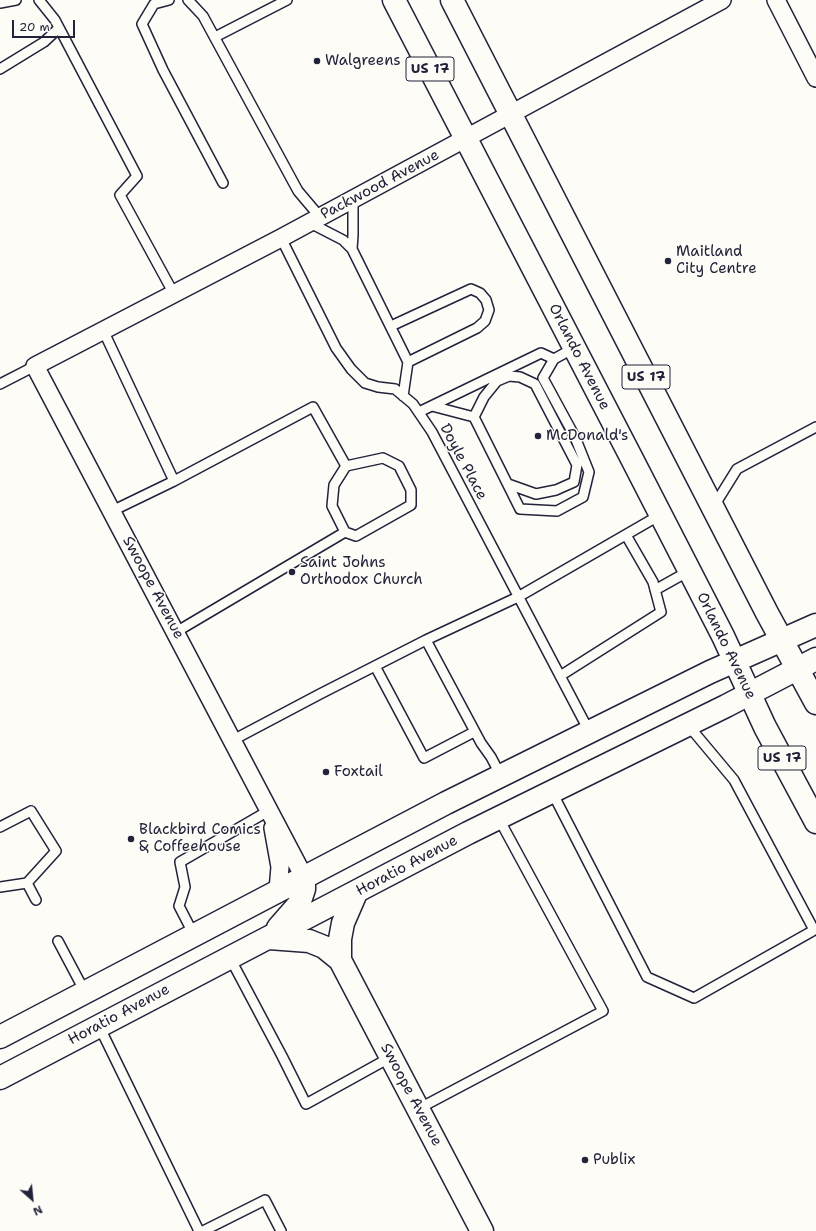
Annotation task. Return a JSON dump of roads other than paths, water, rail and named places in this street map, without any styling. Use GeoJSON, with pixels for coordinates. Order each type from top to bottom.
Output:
{"type":"FeatureCollection","features":[{"type":"Feature","properties":{"kind":"main road","name":"Orlando Avenue"},"geometry":{"type":"LineString","coordinates":[[394,0],[467,138],[689,571],[766,727],[816,822]]}},
{"type":"Feature","properties":{"kind":"main road","name":"US 17"},"geometry":{"type":"LineString","coordinates":[[452,0],[782,641],[807,664],[816,703]]}},
{"type":"Feature","properties":{"kind":"main road"},"geometry":{"type":"LineString","coordinates":[[0,1037],[278,890],[501,776],[710,672],[816,625]]}},
{"type":"Feature","properties":{"kind":"main road","name":"Horatio Avenue"},"geometry":{"type":"LineString","coordinates":[[0,1078],[499,819],[807,664]]}},
{"type":"Feature","properties":{"kind":"main road"},"geometry":{"type":"LineString","coordinates":[[269,938],[299,904],[304,890],[304,877]]}},
{"type":"Feature","properties":{"kind":"main road","name":"Swoope Avenue"},"geometry":{"type":"LineString","coordinates":[[340,960],[340,939],[343,923],[356,893]]}},
{"type":"Feature","properties":{"kind":"main road","name":"Swoope Avenue"},"geometry":{"type":"LineString","coordinates":[[269,938],[309,941],[324,947],[340,960],[482,1231]]}},
{"type":"Feature","properties":{"kind":"street","name":"Packwood Avenue"},"geometry":{"type":"LineString","coordinates":[[35,366],[315,220],[722,0]]}},
{"type":"Feature","properties":{"kind":"street"},"geometry":{"type":"LineString","coordinates":[[776,0],[816,78]]}},
{"type":"Feature","properties":{"kind":"street","name":"Swoope Avenue"},"geometry":{"type":"LineString","coordinates":[[35,366],[304,877]]}},
{"type":"Feature","properties":{"kind":"street","name":"Swoope Avenue"},"geometry":{"type":"LineString","coordinates":[[270,810],[280,867],[278,890]]}},
{"type":"Feature","properties":{"kind":"lane"},"geometry":{"type":"LineString","coordinates":[[0,2],[16,0]]}},
{"type":"Feature","properties":{"kind":"lane"},"geometry":{"type":"LineString","coordinates":[[39,0],[55,20],[137,176],[120,195],[174,294]]}},
{"type":"Feature","properties":{"kind":"lane"},"geometry":{"type":"LineString","coordinates":[[169,0],[154,4],[142,24],[163,70],[223,183]]}},
{"type":"Feature","properties":{"kind":"lane"},"geometry":{"type":"LineString","coordinates":[[188,0],[203,16],[315,220],[344,240],[352,249],[408,362],[403,396]]}},
{"type":"Feature","properties":{"kind":"lane"},"geometry":{"type":"LineString","coordinates":[[215,37],[287,0]]}},
{"type":"Feature","properties":{"kind":"lane"},"geometry":{"type":"LineString","coordinates":[[0,69],[44,42],[59,28]]}},
{"type":"Feature","properties":{"kind":"lane"},"geometry":{"type":"LineString","coordinates":[[352,249],[353,199]]}},
{"type":"Feature","properties":{"kind":"lane","name":"Doyle Place"},"geometry":{"type":"LineString","coordinates":[[281,238],[336,348],[351,369],[365,383],[378,387],[394,389],[413,404],[432,432],[589,732]]}},
{"type":"Feature","properties":{"kind":"lane"},"geometry":{"type":"LineString","coordinates":[[391,326],[471,289],[480,293],[486,300],[489,310],[485,321],[477,328],[408,362]]}},
{"type":"Feature","properties":{"kind":"lane"},"geometry":{"type":"LineString","coordinates":[[103,330],[174,481]]}},
{"type":"Feature","properties":{"kind":"lane"},"geometry":{"type":"LineString","coordinates":[[432,406],[474,418],[520,509],[557,511],[583,497],[589,472],[574,437],[543,378],[554,359],[574,348]]}},
{"type":"Feature","properties":{"kind":"lane"},"geometry":{"type":"LineString","coordinates":[[419,412],[541,352],[554,359]]}},
{"type":"Feature","properties":{"kind":"lane"},"geometry":{"type":"LineString","coordinates":[[0,384],[35,366]]}},
{"type":"Feature","properties":{"kind":"lane"},"geometry":{"type":"LineString","coordinates":[[474,418],[484,397],[497,382],[510,376],[520,377],[536,384],[577,465],[574,482],[556,490],[536,494],[508,484]]}},
{"type":"Feature","properties":{"kind":"lane"},"geometry":{"type":"LineString","coordinates":[[112,511],[174,481],[313,407],[346,466]]}},
{"type":"Feature","properties":{"kind":"lane"},"geometry":{"type":"LineString","coordinates":[[713,508],[737,469],[816,427]]}},
{"type":"Feature","properties":{"kind":"lane"},"geometry":{"type":"LineString","coordinates":[[383,458],[399,466],[411,490],[411,506],[356,536],[345,532],[332,506],[334,485],[346,466],[383,458]]}},
{"type":"Feature","properties":{"kind":"lane"},"geometry":{"type":"LineString","coordinates":[[232,740],[426,640],[518,597],[660,515]]}},
{"type":"Feature","properties":{"kind":"lane"},"geometry":{"type":"LineString","coordinates":[[176,632],[345,532]]}},
{"type":"Feature","properties":{"kind":"lane"},"geometry":{"type":"LineString","coordinates":[[560,676],[661,612],[653,582],[626,535]]}},
{"type":"Feature","properties":{"kind":"lane"},"geometry":{"type":"LineString","coordinates":[[655,590],[689,571]]}},
{"type":"Feature","properties":{"kind":"lane"},"geometry":{"type":"LineString","coordinates":[[426,640],[474,732],[491,757],[501,776]]}},
{"type":"Feature","properties":{"kind":"lane"},"geometry":{"type":"LineString","coordinates":[[376,666],[424,758],[474,732]]}},
{"type":"Feature","properties":{"kind":"lane"},"geometry":{"type":"LineString","coordinates":[[552,792],[647,977],[694,998],[815,929],[734,780],[688,725]]}},
{"type":"Feature","properties":{"kind":"lane"},"geometry":{"type":"LineString","coordinates":[[194,935],[179,906],[185,887],[180,862],[270,810]]}},
{"type":"Feature","properties":{"kind":"lane"},"geometry":{"type":"LineString","coordinates":[[0,827],[31,811],[56,851],[27,882],[0,887]]}},
{"type":"Feature","properties":{"kind":"lane"},"geometry":{"type":"LineString","coordinates":[[418,1109],[603,1011],[499,819]]}},
{"type":"Feature","properties":{"kind":"lane"},"geometry":{"type":"LineString","coordinates":[[27,882],[36,900]]}},
{"type":"Feature","properties":{"kind":"lane"},"geometry":{"type":"LineString","coordinates":[[58,941],[85,992]]}},
{"type":"Feature","properties":{"kind":"lane"},"geometry":{"type":"LineString","coordinates":[[230,958],[306,1104],[391,1057]]}},
{"type":"Feature","properties":{"kind":"lane"},"geometry":{"type":"LineString","coordinates":[[99,1026],[199,1231]]}},
{"type":"Feature","properties":{"kind":"lane"},"geometry":{"type":"LineString","coordinates":[[203,1231],[265,1200],[281,1231]]}},
{"type":"Feature","properties":{"kind":"place","name":"Walgreens"},"geometry":{"type":"Point","coordinates":[317,61]}},
{"type":"Feature","properties":{"kind":"place","name":"Maitland City Centre"},"geometry":{"type":"Point","coordinates":[668,261]}},
{"type":"Feature","properties":{"kind":"place","name":"McDonald's"},"geometry":{"type":"Point","coordinates":[538,436]}},
{"type":"Feature","properties":{"kind":"place","name":"Saint Johns Orthodox Church"},"geometry":{"type":"Point","coordinates":[292,572]}},
{"type":"Feature","properties":{"kind":"place","name":"Foxtail"},"geometry":{"type":"Point","coordinates":[326,772]}},
{"type":"Feature","properties":{"kind":"place","name":"Blackbird Comics & Coffeehouse"},"geometry":{"type":"Point","coordinates":[131,839]}},
{"type":"Feature","properties":{"kind":"place","name":"Publix"},"geometry":{"type":"Point","coordinates":[585,1160]}}]}
